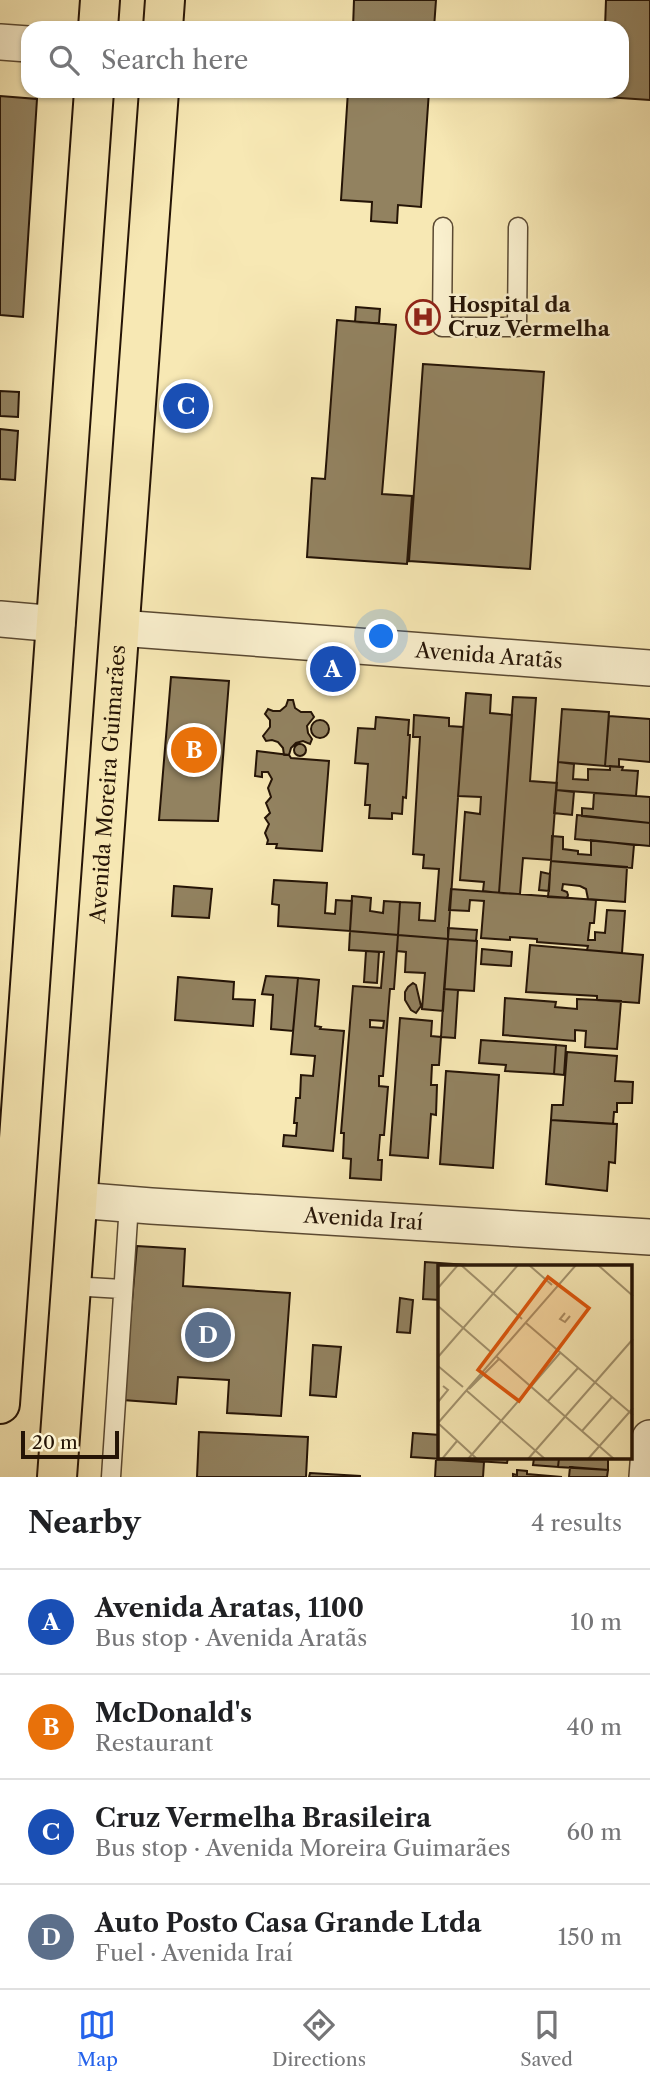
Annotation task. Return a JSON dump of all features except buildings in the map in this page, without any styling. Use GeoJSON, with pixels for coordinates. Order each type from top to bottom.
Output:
{"type":"FeatureCollection","features":[{"type":"Feature","properties":{"kind":"highway"},"geometry":{"type":"LineString","coordinates":[[98,21],[100,0]]}},
{"type":"Feature","properties":{"kind":"highway"},"geometry":{"type":"LineString","coordinates":[[164,21],[166,0]]}},
{"type":"Feature","properties":{"kind":"highway"},"geometry":{"type":"LineString","coordinates":[[0,1404],[8,1191],[57,624],[94,98]]}},
{"type":"Feature","properties":{"kind":"highway","name":"Avenida Moreira Guimarães"},"geometry":{"type":"LineString","coordinates":[[57,1477],[158,98]]}},
{"type":"Feature","properties":{"kind":"street"},"geometry":{"type":"LineString","coordinates":[[0,42],[21,44]]}},
{"type":"Feature","properties":{"kind":"street"},"geometry":{"type":"LineString","coordinates":[[0,619],[57,624]]}},
{"type":"Feature","properties":{"kind":"street","name":"Avenida Aratãs"},"geometry":{"type":"LineString","coordinates":[[119,628],[650,668]]}},
{"type":"Feature","properties":{"kind":"street","name":"Avenida Iraí"},"geometry":{"type":"LineString","coordinates":[[77,1200],[650,1237]]}},
{"type":"Feature","properties":{"kind":"street"},"geometry":{"type":"LineString","coordinates":[[647,1477],[650,1438]]}},
{"type":"Feature","properties":{"kind":"lane"},"geometry":{"type":"LineString","coordinates":[[443,227],[442,327],[517,327],[519,227]]}},
{"type":"Feature","properties":{"kind":"lane"},"geometry":{"type":"LineString","coordinates":[[111,1477],[129,1204]]}},
{"type":"Feature","properties":{"kind":"lane"},"geometry":{"type":"LineString","coordinates":[[71,1286],[122,1289]]}},
{"type":"Feature","properties":{"kind":"place","name":"Hospital da Cruz Vermelha"},"geometry":{"type":"Point","coordinates":[423,317]}},
{"type":"Feature","properties":{"kind":"place","name":"Cruz Vermelha Brasileira"},"geometry":{"type":"Point","coordinates":[186,406]}},
{"type":"Feature","properties":{"kind":"place","name":"Avenida Aratas, 1100"},"geometry":{"type":"Point","coordinates":[333,669]}},
{"type":"Feature","properties":{"kind":"place","name":"McDonald's"},"geometry":{"type":"Point","coordinates":[194,750]}},
{"type":"Feature","properties":{"kind":"place","name":"Auto Posto Casa Grande Ltda"},"geometry":{"type":"Point","coordinates":[208,1335]}}]}
